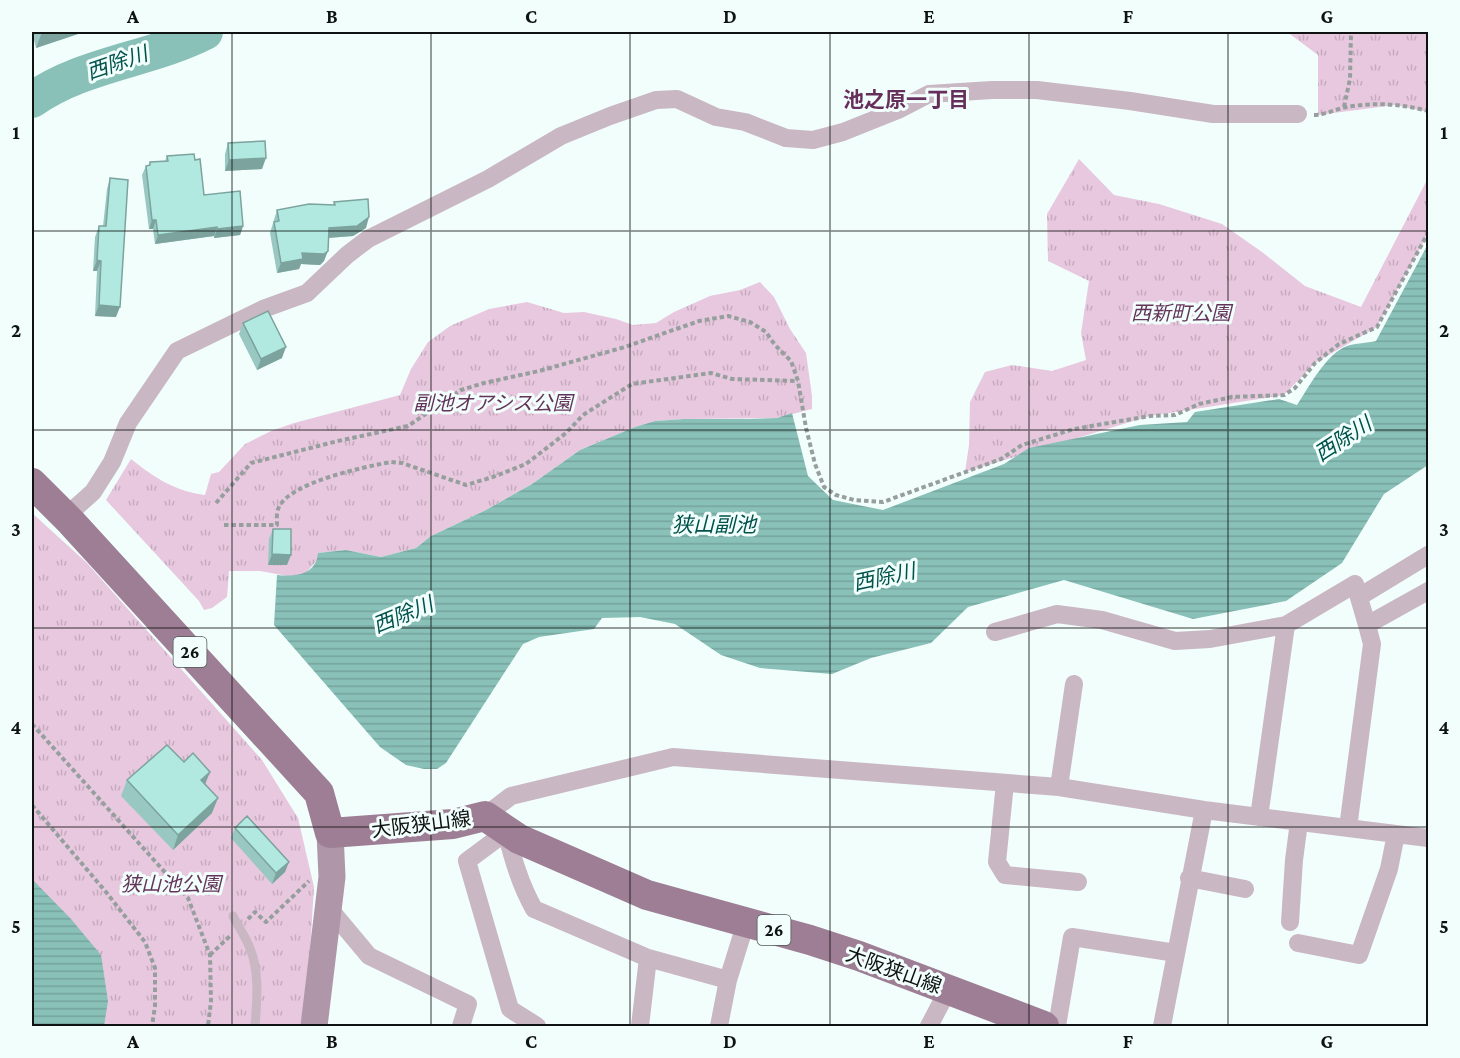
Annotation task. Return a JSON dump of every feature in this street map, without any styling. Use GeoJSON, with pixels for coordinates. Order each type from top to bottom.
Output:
{"type":"FeatureCollection","features":[{"type":"Feature","properties":{"kind":"main road","name":"26"},"geometry":{"type":"LineString","coordinates":[[32,483],[319,793],[330,833]]}},
{"type":"Feature","properties":{"kind":"main road","name":"大阪狭山線"},"geometry":{"type":"LineString","coordinates":[[330,833],[453,824],[495,824],[519,839],[647,895],[850,953],[1040,1025]]}},
{"type":"Feature","properties":{"kind":"street"},"geometry":{"type":"LineString","coordinates":[[65,517],[93,492],[112,462],[128,423],[177,351],[263,309],[307,293],[347,255],[368,239],[488,179],[561,136],[656,100],[676,99],[716,117],[745,122],[786,138],[813,140],[843,132],[898,110],[929,94],[992,90],[1036,90],[1213,114],[1298,114]]}},
{"type":"Feature","properties":{"kind":"street"},"geometry":{"type":"LineString","coordinates":[[1359,597],[1428,555]]}},
{"type":"Feature","properties":{"kind":"street"},"geometry":{"type":"LineString","coordinates":[[995,632],[1058,614],[1102,620],[1175,641],[1210,639],[1286,625],[1354,584],[1372,644],[1348,828]]}},
{"type":"Feature","properties":{"kind":"street"},"geometry":{"type":"LineString","coordinates":[[1367,625],[1428,591]]}},
{"type":"Feature","properties":{"kind":"street"},"geometry":{"type":"LineString","coordinates":[[1259,817],[1286,625]]}},
{"type":"Feature","properties":{"kind":"street"},"geometry":{"type":"LineString","coordinates":[[1059,786],[1074,684]]}},
{"type":"Feature","properties":{"kind":"street"},"geometry":{"type":"LineString","coordinates":[[537,1026],[510,1009],[467,861],[495,824],[511,796],[673,757],[1059,786],[1204,810],[1428,838]]}},
{"type":"Feature","properties":{"kind":"street"},"geometry":{"type":"LineString","coordinates":[[1005,783],[997,862],[1005,875],[1078,882]]}},
{"type":"Feature","properties":{"kind":"street"},"geometry":{"type":"LineString","coordinates":[[1162,1026],[1204,810]]}},
{"type":"Feature","properties":{"kind":"street"},"geometry":{"type":"LineString","coordinates":[[1290,922],[1299,822]]}},
{"type":"Feature","properties":{"kind":"street"},"geometry":{"type":"LineString","coordinates":[[495,824],[524,893],[534,909],[648,958],[728,980]]}},
{"type":"Feature","properties":{"kind":"street"},"geometry":{"type":"LineString","coordinates":[[314,1026],[332,877],[330,833]]}},
{"type":"Feature","properties":{"kind":"street"},"geometry":{"type":"LineString","coordinates":[[1298,943],[1322,954],[1359,955],[1389,869],[1396,834]]}},
{"type":"Feature","properties":{"kind":"street"},"geometry":{"type":"LineString","coordinates":[[1189,878],[1245,889]]}},
{"type":"Feature","properties":{"kind":"street"},"geometry":{"type":"LineString","coordinates":[[328,908],[369,956],[468,1004],[461,1026]]}},
{"type":"Feature","properties":{"kind":"street"},"geometry":{"type":"LineString","coordinates":[[719,1026],[728,980],[746,922]]}},
{"type":"Feature","properties":{"kind":"street"},"geometry":{"type":"LineString","coordinates":[[1040,1025],[1072,937],[1176,953]]}},
{"type":"Feature","properties":{"kind":"street"},"geometry":{"type":"LineString","coordinates":[[640,1026],[648,958]]}},
{"type":"Feature","properties":{"kind":"street"},"geometry":{"type":"LineString","coordinates":[[929,1026],[948,990]]}},
{"type":"Feature","properties":{"kind":"lane"},"geometry":{"type":"LineString","coordinates":[[233,916],[250,947],[256,972],[258,995],[255,1026]]}},
{"type":"Feature","properties":{"kind":"path"},"geometry":{"type":"LineString","coordinates":[[1344,108],[1350,79],[1351,32]]}},
{"type":"Feature","properties":{"kind":"path"},"geometry":{"type":"LineString","coordinates":[[1298,114],[1318,115],[1344,108],[1395,105],[1428,111]]}},
{"type":"Feature","properties":{"kind":"path"},"geometry":{"type":"LineString","coordinates":[[216,503],[251,463],[408,426],[461,390],[625,347],[699,321],[728,316],[750,322],[766,332],[791,361],[798,381],[806,428],[824,487],[836,495],[854,500],[883,502],[1001,459],[1022,445],[1074,429],[1150,416],[1175,415],[1199,404],[1232,397],[1284,395],[1295,388],[1315,363],[1339,344],[1377,327],[1428,233]]}},
{"type":"Feature","properties":{"kind":"path"},"geometry":{"type":"LineString","coordinates":[[224,525],[277,525],[278,508],[287,496],[308,485],[391,462],[402,463],[466,485],[493,477],[526,464],[566,433],[583,415],[632,384],[711,373],[732,379],[798,381]]}},
{"type":"Feature","properties":{"kind":"path"},"geometry":{"type":"LineString","coordinates":[[32,724],[188,898],[210,955],[211,1001],[208,1026]]}},
{"type":"Feature","properties":{"kind":"path"},"geometry":{"type":"LineString","coordinates":[[32,805],[145,942],[155,968],[155,1006],[152,1026]]}},
{"type":"Feature","properties":{"kind":"path"},"geometry":{"type":"LineString","coordinates":[[266,922],[309,880]]}},
{"type":"Feature","properties":{"kind":"green space"},"geometry":{"type":"Polygon","coordinates":[[[1287,32],[1428,32],[1428,112],[1395,105],[1318,115],[1318,55],[1287,32]]]}},
{"type":"Feature","properties":{"kind":"green space","name":"西新町公園"},"geometry":{"type":"Polygon","coordinates":[[[1079,159],[1114,195],[1159,204],[1222,224],[1305,286],[1361,307],[1428,178],[1428,234],[1377,327],[1315,363],[1284,395],[1150,416],[965,472],[969,445],[970,402],[985,372],[1012,365],[1052,371],[1086,360],[1081,333],[1089,281],[1048,261],[1047,214],[1079,159]]]}},
{"type":"Feature","properties":{"kind":"green space","name":"副池オアシス公園"},"geometry":{"type":"Polygon","coordinates":[[[760,282],[774,297],[790,329],[806,353],[812,409],[777,418],[684,419],[655,421],[635,427],[580,450],[532,484],[484,511],[431,536],[416,548],[381,557],[346,550],[318,553],[318,559],[305,574],[293,577],[260,571],[229,571],[227,597],[212,608],[204,610],[199,601],[106,500],[131,459],[166,483],[185,491],[205,495],[211,474],[219,472],[245,444],[294,423],[400,395],[411,369],[428,342],[450,326],[489,309],[527,302],[564,313],[584,312],[633,325],[656,323],[710,296],[740,290],[760,282]]]}},
{"type":"Feature","properties":{"kind":"green space","name":"狭山池公園"},"geometry":{"type":"Polygon","coordinates":[[[32,513],[87,563],[262,760],[298,818],[314,887],[306,1018],[303,1026],[32,1026],[32,513]]]}},
{"type":"Feature","properties":{"kind":"water","name":"狭山副池"},"geometry":{"type":"Polygon","coordinates":[[[1428,244],[1428,465],[1384,494],[1342,563],[1286,601],[1193,619],[1064,580],[968,607],[931,643],[871,658],[832,674],[760,668],[721,655],[675,624],[640,617],[602,618],[594,629],[539,637],[523,644],[446,763],[437,769],[406,765],[380,747],[274,625],[277,575],[291,576],[304,573],[313,566],[318,553],[346,550],[381,557],[416,548],[431,536],[484,511],[532,484],[580,450],[655,421],[777,418],[792,413],[808,476],[833,500],[883,510],[1004,464],[1029,448],[1140,425],[1187,422],[1195,412],[1279,399],[1297,405],[1325,363],[1339,350],[1350,345],[1376,341],[1428,244]]]}},
{"type":"Feature","properties":{"kind":"water"},"geometry":{"type":"Polygon","coordinates":[[[32,879],[71,919],[101,955],[108,1001],[104,1026],[32,1026],[32,879]]]}},
{"type":"Feature","properties":{"kind":"building"},"geometry":{"type":"Polygon","coordinates":[[[265,141],[266,158],[229,160],[228,143],[265,141]]]}},
{"type":"Feature","properties":{"kind":"building"},"geometry":{"type":"Polygon","coordinates":[[[194,154],[195,160],[200,159],[204,195],[240,191],[243,226],[158,235],[156,220],[152,220],[146,166],[150,165],[150,162],[168,161],[167,156],[194,154]]]}},
{"type":"Feature","properties":{"kind":"building"},"geometry":{"type":"Polygon","coordinates":[[[110,178],[128,180],[120,307],[99,305],[101,261],[97,260],[99,226],[106,226],[110,178]]]}},
{"type":"Feature","properties":{"kind":"building"},"geometry":{"type":"Polygon","coordinates":[[[368,199],[369,217],[357,226],[329,228],[328,251],[324,254],[302,253],[303,259],[281,263],[274,222],[279,221],[277,210],[309,204],[335,205],[334,202],[368,199]]]}},
{"type":"Feature","properties":{"kind":"building"},"geometry":{"type":"Polygon","coordinates":[[[268,311],[286,347],[261,359],[243,323],[268,311]]]}},
{"type":"Feature","properties":{"kind":"building"},"geometry":{"type":"Polygon","coordinates":[[[273,529],[291,529],[291,555],[272,554],[273,529]]]}},
{"type":"Feature","properties":{"kind":"building"},"geometry":{"type":"Polygon","coordinates":[[[167,745],[184,762],[193,753],[210,772],[201,780],[218,798],[178,835],[127,780],[167,745]]]}},
{"type":"Feature","properties":{"kind":"building"},"geometry":{"type":"Polygon","coordinates":[[[247,816],[289,862],[276,873],[235,828],[247,816]]]}},
{"type":"Feature","properties":{"kind":"waterway","name":"西除川"},"geometry":{"type":"LineString","coordinates":[[32,100],[72,78],[162,49],[205,32]]}},
{"type":"Feature","properties":{"kind":"district","name":"池之原一丁目"},"geometry":{"type":"Point","coordinates":[906,100]}}]}
